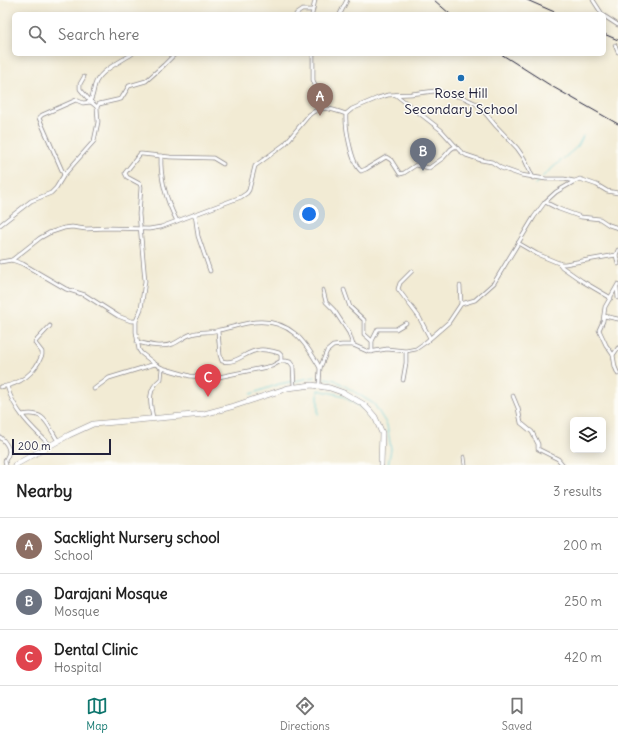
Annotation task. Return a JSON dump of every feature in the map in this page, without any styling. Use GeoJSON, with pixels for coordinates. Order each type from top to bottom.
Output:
{"type":"FeatureCollection","features":[{"type":"Feature","properties":{"kind":"main road"},"geometry":{"type":"LineString","coordinates":[[15,465],[22,463],[50,445],[93,424],[204,414],[294,387],[319,385],[344,393],[362,404],[375,417],[382,433],[381,465]]}},
{"type":"Feature","properties":{"kind":"street"},"geometry":{"type":"LineString","coordinates":[[299,12],[302,10],[312,12],[315,0]]}},
{"type":"Feature","properties":{"kind":"street"},"geometry":{"type":"LineString","coordinates":[[341,12],[347,0]]}},
{"type":"Feature","properties":{"kind":"street"},"geometry":{"type":"LineString","coordinates":[[593,0],[601,12]]}},
{"type":"Feature","properties":{"kind":"street"},"geometry":{"type":"LineString","coordinates":[[606,17],[618,25]]}},
{"type":"Feature","properties":{"kind":"street"},"geometry":{"type":"LineString","coordinates":[[615,45],[618,52]]}},
{"type":"Feature","properties":{"kind":"street"},"geometry":{"type":"LineString","coordinates":[[90,101],[94,86],[102,74],[129,56]]}},
{"type":"Feature","properties":{"kind":"street"},"geometry":{"type":"LineString","coordinates":[[97,107],[102,102],[121,99],[129,86],[146,80],[173,56]]}},
{"type":"Feature","properties":{"kind":"street"},"geometry":{"type":"LineString","coordinates":[[313,56],[313,80],[323,108]]}},
{"type":"Feature","properties":{"kind":"street"},"geometry":{"type":"LineString","coordinates":[[0,225],[34,199],[54,191],[64,175],[94,141],[98,122],[97,107],[80,89],[80,84],[84,77]]}},
{"type":"Feature","properties":{"kind":"street"},"geometry":{"type":"LineString","coordinates":[[346,114],[352,109],[388,95],[435,91],[462,97],[475,103],[517,148],[524,158],[533,178]]}},
{"type":"Feature","properties":{"kind":"street"},"geometry":{"type":"LineString","coordinates":[[396,95],[444,133],[466,155],[492,162],[510,172],[533,178],[575,181]]}},
{"type":"Feature","properties":{"kind":"street"},"geometry":{"type":"LineString","coordinates":[[64,175],[39,118],[42,115],[76,100],[83,103],[90,101]]}},
{"type":"Feature","properties":{"kind":"street"},"geometry":{"type":"LineString","coordinates":[[0,262],[12,260],[40,238],[64,228],[72,227],[86,229],[161,227],[247,193],[255,166],[285,144],[309,114],[317,109],[323,108],[346,114]]}},
{"type":"Feature","properties":{"kind":"street"},"geometry":{"type":"LineString","coordinates":[[346,114],[354,160],[357,167],[361,171],[386,157],[391,160],[400,174],[404,173],[414,165],[429,168],[456,146]]}},
{"type":"Feature","properties":{"kind":"street"},"geometry":{"type":"LineString","coordinates":[[223,164],[213,158],[191,158],[140,154],[125,173],[127,177],[141,186],[139,202],[140,228],[145,281],[141,309],[136,321],[137,342],[140,353],[162,368],[183,374],[214,378],[272,366],[281,361],[288,361],[293,366],[294,387]]}},
{"type":"Feature","properties":{"kind":"street"},"geometry":{"type":"LineString","coordinates":[[162,156],[161,171],[166,196],[177,221]]}},
{"type":"Feature","properties":{"kind":"street"},"geometry":{"type":"LineString","coordinates":[[461,304],[475,300],[497,279],[518,243],[545,202],[556,192],[580,179],[597,184],[607,191],[618,193]]}},
{"type":"Feature","properties":{"kind":"street"},"geometry":{"type":"LineString","coordinates":[[545,202],[581,217],[600,219],[609,225],[618,228]]}},
{"type":"Feature","properties":{"kind":"street"},"geometry":{"type":"LineString","coordinates":[[194,214],[198,236],[210,271]]}},
{"type":"Feature","properties":{"kind":"street"},"geometry":{"type":"LineString","coordinates":[[518,243],[524,245],[537,254],[565,264],[616,254]]}},
{"type":"Feature","properties":{"kind":"street"},"geometry":{"type":"LineString","coordinates":[[618,250],[616,254],[618,264]]}},
{"type":"Feature","properties":{"kind":"street"},"geometry":{"type":"LineString","coordinates":[[12,260],[42,274],[66,289],[91,297],[108,310],[126,319],[136,321]]}},
{"type":"Feature","properties":{"kind":"street"},"geometry":{"type":"LineString","coordinates":[[559,263],[562,267],[582,281],[611,298]]}},
{"type":"Feature","properties":{"kind":"street"},"geometry":{"type":"LineString","coordinates":[[412,271],[400,283],[398,290],[419,317],[430,338]]}},
{"type":"Feature","properties":{"kind":"street"},"geometry":{"type":"LineString","coordinates":[[618,283],[605,307],[604,316],[599,330],[606,346],[616,362],[618,374]]}},
{"type":"Feature","properties":{"kind":"street"},"geometry":{"type":"LineString","coordinates":[[618,283],[618,298]]}},
{"type":"Feature","properties":{"kind":"street"},"geometry":{"type":"LineString","coordinates":[[319,385],[320,368],[327,351],[333,346],[342,344],[353,345],[365,351],[372,352],[387,349],[406,351],[416,349],[449,322],[461,304],[460,286]]}},
{"type":"Feature","properties":{"kind":"street"},"geometry":{"type":"LineString","coordinates":[[322,290],[326,302],[334,310],[349,333],[353,345]]}},
{"type":"Feature","properties":{"kind":"street"},"geometry":{"type":"LineString","coordinates":[[344,290],[350,306],[364,320],[365,336],[372,341]]}},
{"type":"Feature","properties":{"kind":"street"},"geometry":{"type":"LineString","coordinates":[[604,316],[618,319]]}},
{"type":"Feature","properties":{"kind":"street"},"geometry":{"type":"LineString","coordinates":[[137,342],[161,346],[173,344],[186,336],[193,334],[218,331],[255,322],[276,324],[290,330],[304,342],[320,368]]}},
{"type":"Feature","properties":{"kind":"street"},"geometry":{"type":"LineString","coordinates":[[372,352],[372,341],[378,329],[396,329],[406,323]]}},
{"type":"Feature","properties":{"kind":"street"},"geometry":{"type":"LineString","coordinates":[[0,387],[20,382],[26,378],[41,357],[42,352],[36,341],[50,326]]}},
{"type":"Feature","properties":{"kind":"street"},"geometry":{"type":"LineString","coordinates":[[218,331],[220,356],[222,361],[234,361],[253,351],[259,350],[281,354],[281,361]]}},
{"type":"Feature","properties":{"kind":"street"},"geometry":{"type":"LineString","coordinates":[[612,355],[618,348]]}},
{"type":"Feature","properties":{"kind":"street"},"geometry":{"type":"LineString","coordinates":[[404,380],[406,351]]}},
{"type":"Feature","properties":{"kind":"street"},"geometry":{"type":"LineString","coordinates":[[94,389],[109,378],[155,364]]}},
{"type":"Feature","properties":{"kind":"street"},"geometry":{"type":"LineString","coordinates":[[153,418],[150,396],[151,390],[161,379],[162,368]]}},
{"type":"Feature","properties":{"kind":"street"},"geometry":{"type":"LineString","coordinates":[[7,386],[12,401],[22,416],[50,445]]}},
{"type":"Feature","properties":{"kind":"street"},"geometry":{"type":"LineString","coordinates":[[513,396],[518,408],[521,423],[532,432],[538,444],[538,449],[558,459],[564,465]]}},
{"type":"Feature","properties":{"kind":"street"},"geometry":{"type":"LineString","coordinates":[[22,416],[34,413],[39,415],[47,423],[58,441]]}},
{"type":"Feature","properties":{"kind":"street"},"geometry":{"type":"LineString","coordinates":[[0,438],[9,449],[9,455],[4,461],[6,465]]}},
{"type":"Feature","properties":{"kind":"street"},"geometry":{"type":"LineString","coordinates":[[464,456],[465,465]]}},
{"type":"Feature","properties":{"kind":"waterway"},"geometry":{"type":"LineString","coordinates":[[542,177],[578,146],[583,136]]}},
{"type":"Feature","properties":{"kind":"waterway"},"geometry":{"type":"LineString","coordinates":[[535,184],[540,180]]}},
{"type":"Feature","properties":{"kind":"waterway"},"geometry":{"type":"LineString","coordinates":[[251,394],[279,384],[315,377]]}},
{"type":"Feature","properties":{"kind":"waterway"},"geometry":{"type":"LineString","coordinates":[[325,378],[335,380],[374,404],[387,425],[391,449],[388,465]]}},
{"type":"Feature","properties":{"kind":"waterway"},"geometry":{"type":"LineString","coordinates":[[318,414],[318,390],[341,395],[363,409]]}},
{"type":"Feature","properties":{"kind":"railway"},"geometry":{"type":"LineString","coordinates":[[434,0],[448,12]]}},
{"type":"Feature","properties":{"kind":"railway"},"geometry":{"type":"LineString","coordinates":[[527,0],[554,12]]}},
{"type":"Feature","properties":{"kind":"railway"},"geometry":{"type":"LineString","coordinates":[[606,35],[618,40]]}},
{"type":"Feature","properties":{"kind":"railway"},"geometry":{"type":"LineString","coordinates":[[504,56],[553,87],[618,124]]}},
{"type":"Feature","properties":{"kind":"place","name":"Rose Hill Secondary School"},"geometry":{"type":"Point","coordinates":[461,78]}},
{"type":"Feature","properties":{"kind":"place","name":"Sacklight Nursery school"},"geometry":{"type":"Point","coordinates":[320,116]}},
{"type":"Feature","properties":{"kind":"place","name":"Darajani Mosque"},"geometry":{"type":"Point","coordinates":[423,171]}},
{"type":"Feature","properties":{"kind":"place","name":"Dental Clinic"},"geometry":{"type":"Point","coordinates":[208,397]}}]}
